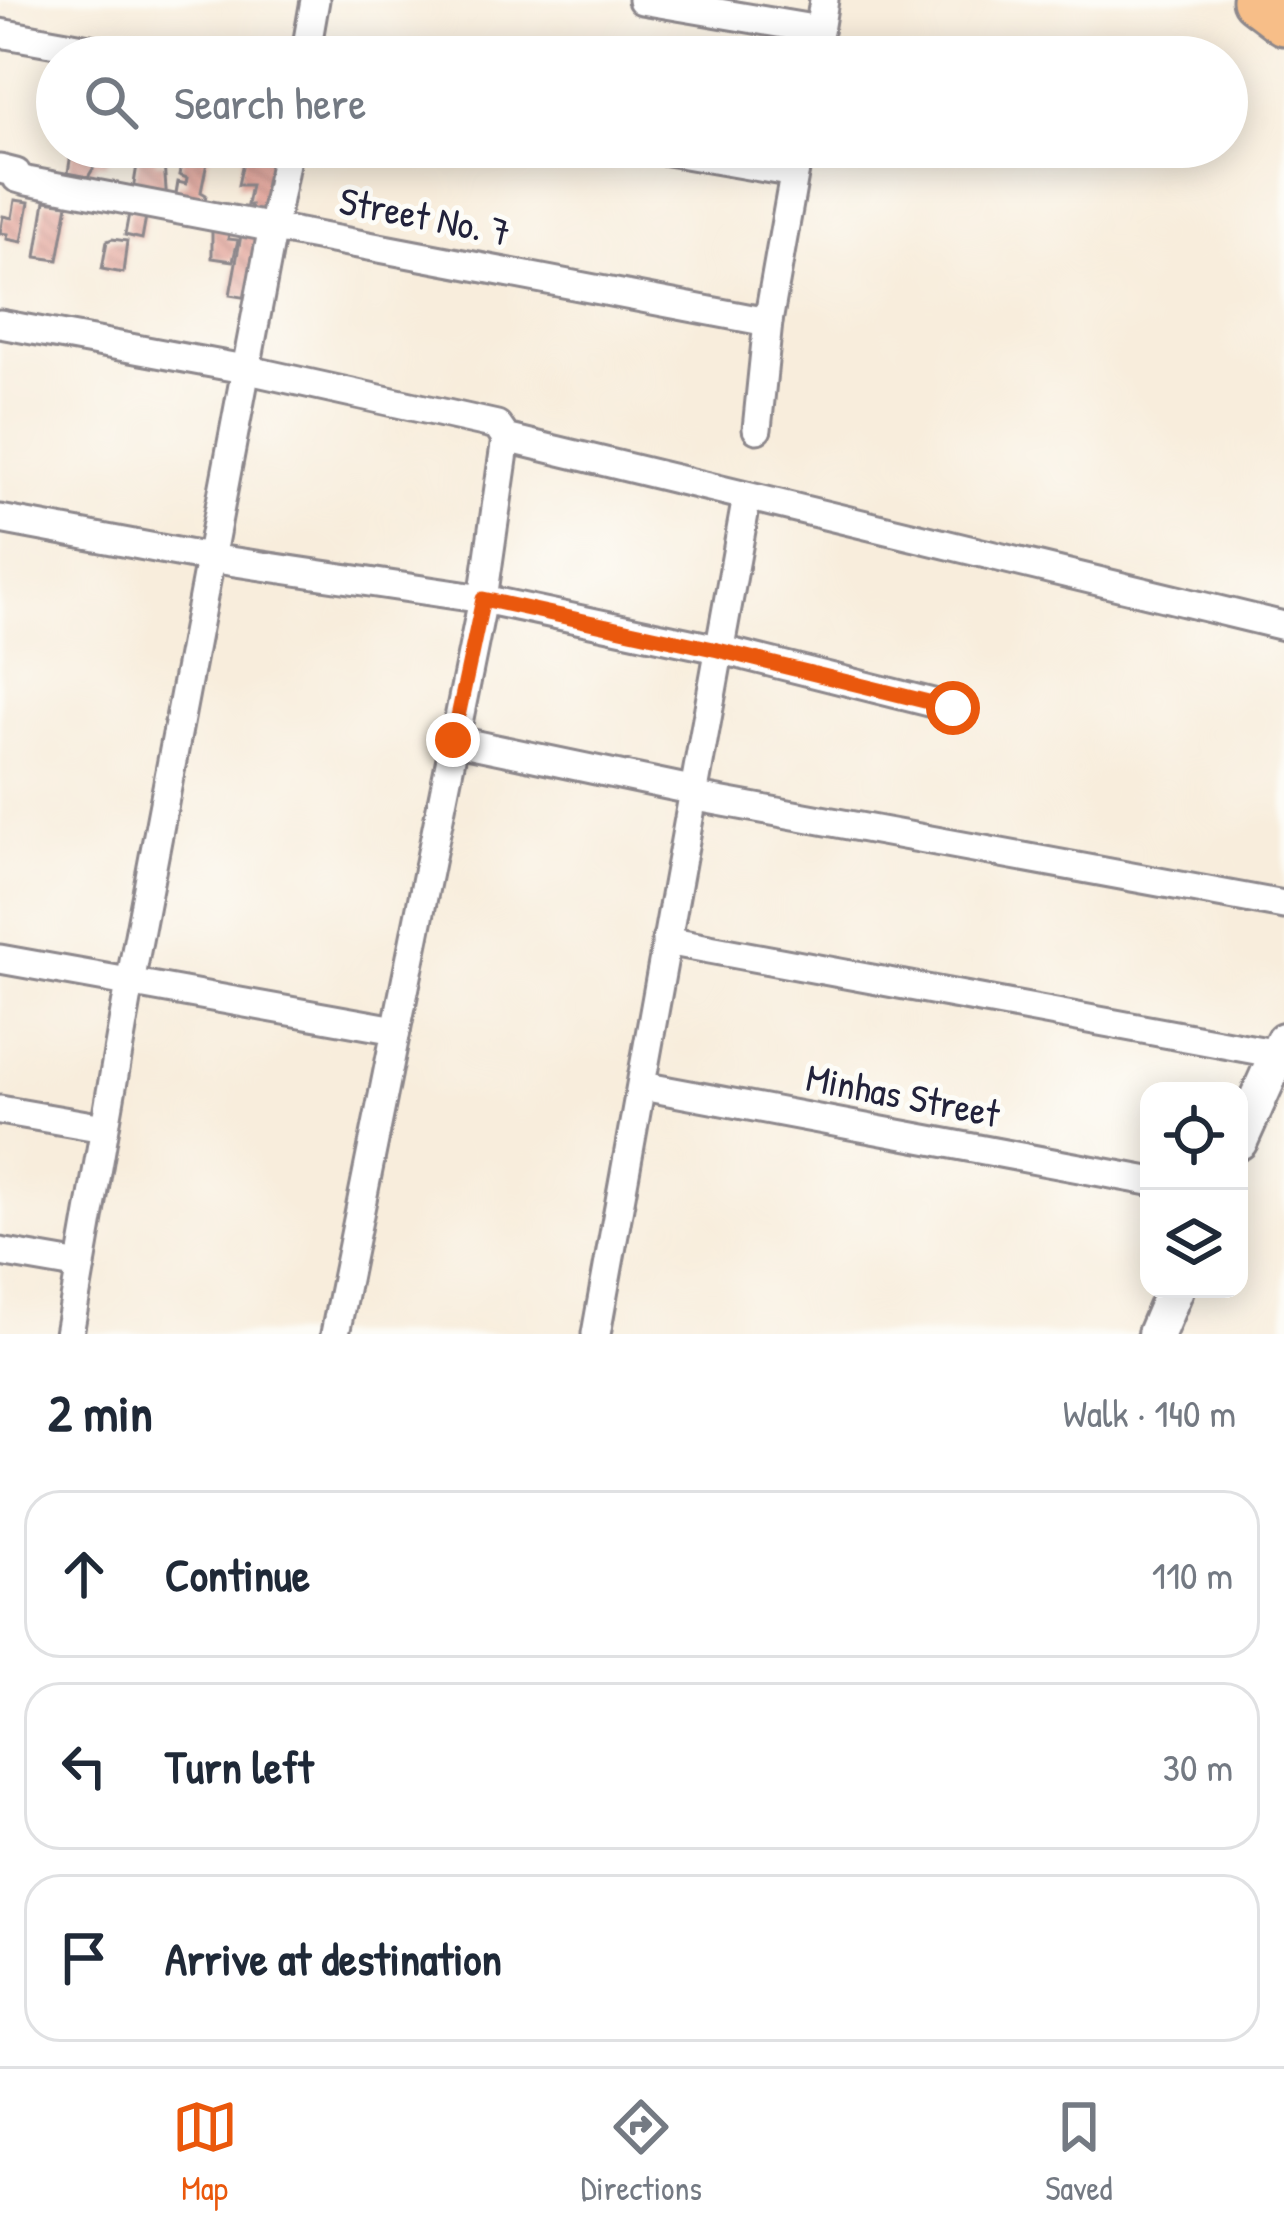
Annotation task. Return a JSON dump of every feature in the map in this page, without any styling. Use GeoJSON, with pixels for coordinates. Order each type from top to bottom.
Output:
{"type":"FeatureCollection","features":[{"type":"Feature","properties":{"kind":"main road"},"geometry":{"type":"LineString","coordinates":[[1255,0],[1284,22]]}},
{"type":"Feature","properties":{"kind":"street"},"geometry":{"type":"LineString","coordinates":[[308,36],[316,0]]}},
{"type":"Feature","properties":{"kind":"street"},"geometry":{"type":"LineString","coordinates":[[643,0],[785,36]]}},
{"type":"Feature","properties":{"kind":"street"},"geometry":{"type":"LineString","coordinates":[[818,36],[824,0]]}},
{"type":"Feature","properties":{"kind":"street"},"geometry":{"type":"LineString","coordinates":[[0,33],[36,39]]}},
{"type":"Feature","properties":{"kind":"street"},"geometry":{"type":"LineString","coordinates":[[69,1334],[130,983],[284,168]]}},
{"type":"Feature","properties":{"kind":"street"},"geometry":{"type":"LineString","coordinates":[[757,430],[768,322],[795,168]]}},
{"type":"Feature","properties":{"kind":"street","name":"Street No. 7"},"geometry":{"type":"LineString","coordinates":[[0,169],[27,181],[768,322]]}},
{"type":"Feature","properties":{"kind":"street"},"geometry":{"type":"LineString","coordinates":[[0,324],[244,369],[497,425],[506,438],[1284,626]]}},
{"type":"Feature","properties":{"kind":"street"},"geometry":{"type":"LineString","coordinates":[[334,1334],[483,599],[506,438]]}},
{"type":"Feature","properties":{"kind":"street"},"geometry":{"type":"LineString","coordinates":[[596,1334],[747,496]]}},
{"type":"Feature","properties":{"kind":"street"},"geometry":{"type":"LineString","coordinates":[[0,518],[209,558],[483,599],[953,708]]}},
{"type":"Feature","properties":{"kind":"street"},"geometry":{"type":"LineString","coordinates":[[453,740],[691,793],[1284,904]]}},
{"type":"Feature","properties":{"kind":"street"},"geometry":{"type":"LineString","coordinates":[[666,941],[1281,1048],[1248,1121]]}},
{"type":"Feature","properties":{"kind":"street"},"geometry":{"type":"LineString","coordinates":[[0,959],[396,1030]]}},
{"type":"Feature","properties":{"kind":"street","name":"Minhas Street"},"geometry":{"type":"LineString","coordinates":[[642,1086],[1140,1179]]}},
{"type":"Feature","properties":{"kind":"street"},"geometry":{"type":"LineString","coordinates":[[0,1110],[104,1128]]}},
{"type":"Feature","properties":{"kind":"street"},"geometry":{"type":"LineString","coordinates":[[0,1252],[81,1266]]}},
{"type":"Feature","properties":{"kind":"street"},"geometry":{"type":"LineString","coordinates":[[1156,1334],[1170,1298]]}},
{"type":"Feature","properties":{"kind":"building"},"geometry":{"type":"Polygon","coordinates":[[[69,168],[94,168],[88,177],[68,173],[69,168]]]}},
{"type":"Feature","properties":{"kind":"building"},"geometry":{"type":"Polygon","coordinates":[[[137,168],[164,168],[167,203],[132,196],[137,168]]]}},
{"type":"Feature","properties":{"kind":"building"},"geometry":{"type":"Polygon","coordinates":[[[180,168],[206,168],[203,210],[174,206],[178,182],[186,184],[187,178],[179,175],[180,168]]]}},
{"type":"Feature","properties":{"kind":"building"},"geometry":{"type":"Polygon","coordinates":[[[242,168],[275,168],[266,222],[240,218],[241,208],[250,209],[251,185],[238,185],[242,168]]]}},
{"type":"Feature","properties":{"kind":"building"},"geometry":{"type":"Polygon","coordinates":[[[15,200],[29,202],[22,242],[0,233],[3,216],[12,218],[15,200]]]}},
{"type":"Feature","properties":{"kind":"building"},"geometry":{"type":"Polygon","coordinates":[[[45,201],[68,204],[58,260],[36,257],[45,201]]]}},
{"type":"Feature","properties":{"kind":"building"},"geometry":{"type":"Polygon","coordinates":[[[130,208],[147,211],[142,239],[125,235],[130,208]]]}},
{"type":"Feature","properties":{"kind":"building"},"geometry":{"type":"Polygon","coordinates":[[[212,225],[230,227],[228,239],[238,240],[233,261],[212,258],[212,225]]]}},
{"type":"Feature","properties":{"kind":"building"},"geometry":{"type":"Polygon","coordinates":[[[242,230],[267,234],[254,299],[230,295],[242,230]]]}},
{"type":"Feature","properties":{"kind":"building"},"geometry":{"type":"Polygon","coordinates":[[[107,241],[127,241],[123,273],[102,269],[107,241]]]}},
{"type":"Feature","properties":{"kind":"route"},"geometry":{"type":"LineString","coordinates":[[453,740],[483,599],[953,708]]}}]}
